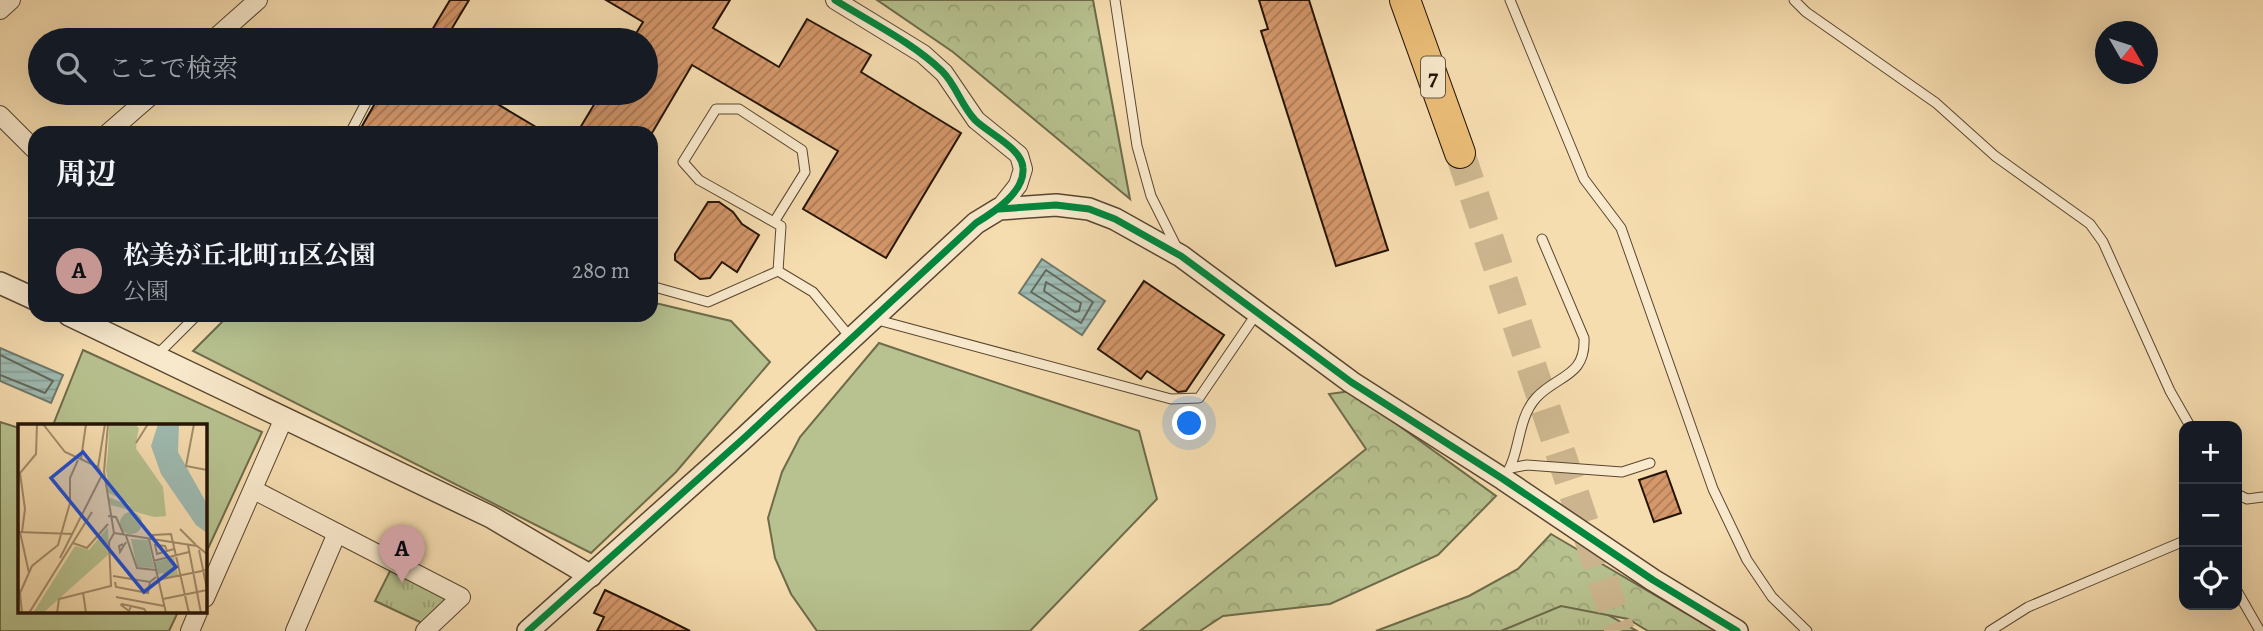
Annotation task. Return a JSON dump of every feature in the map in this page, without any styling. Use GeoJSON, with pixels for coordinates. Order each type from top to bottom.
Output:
{"type":"FeatureCollection","features":[{"type":"Feature","properties":{"kind":"highway","name":"7"},"geometry":{"type":"LineString","coordinates":[[1405,0],[1460,153]]}},
{"type":"Feature","properties":{"kind":"street"},"geometry":{"type":"LineString","coordinates":[[0,10],[11,0]]}},
{"type":"Feature","properties":{"kind":"street"},"geometry":{"type":"LineString","coordinates":[[226,28],[258,0]]}},
{"type":"Feature","properties":{"kind":"street"},"geometry":{"type":"LineString","coordinates":[[535,629],[850,337],[976,223],[999,209],[1018,185],[1023,169],[1019,155],[976,120],[944,73],[923,54],[835,0]]}},
{"type":"Feature","properties":{"kind":"street"},"geometry":{"type":"LineString","coordinates":[[116,126],[140,105]]}},
{"type":"Feature","properties":{"kind":"street"},"geometry":{"type":"LineString","coordinates":[[0,115],[28,143]]}},
{"type":"Feature","properties":{"kind":"street"},"geometry":{"type":"LineString","coordinates":[[999,209],[1056,205],[1089,209],[1115,219],[1181,256],[1351,382],[1507,473],[1653,580],[1737,631]]}},
{"type":"Feature","properties":{"kind":"street"},"geometry":{"type":"LineString","coordinates":[[0,283],[28,296]]}},
{"type":"Feature","properties":{"kind":"street"},"geometry":{"type":"LineString","coordinates":[[84,322],[491,517],[591,576]]}},
{"type":"Feature","properties":{"kind":"street"},"geometry":{"type":"LineString","coordinates":[[206,596],[284,418]]}},
{"type":"Feature","properties":{"kind":"street"},"geometry":{"type":"LineString","coordinates":[[254,490],[461,597],[425,631]]}},
{"type":"Feature","properties":{"kind":"street"},"geometry":{"type":"LineString","coordinates":[[295,631],[337,533]]}},
{"type":"Feature","properties":{"kind":"street"},"geometry":{"type":"LineString","coordinates":[[190,631],[197,614]]}},
{"type":"Feature","properties":{"kind":"lane"},"geometry":{"type":"LineString","coordinates":[[1115,0],[1137,146],[1152,196],[1181,256]]}},
{"type":"Feature","properties":{"kind":"lane"},"geometry":{"type":"LineString","coordinates":[[1510,0],[1584,179],[1621,228],[1713,489],[1747,559],[1772,597],[1807,631]]}},
{"type":"Feature","properties":{"kind":"lane"},"geometry":{"type":"LineString","coordinates":[[1794,0],[1805,12],[1936,103],[1995,156],[2090,224],[2103,242],[2170,391],[2187,421]]}},
{"type":"Feature","properties":{"kind":"lane"},"geometry":{"type":"LineString","coordinates":[[354,126],[365,105]]}},
{"type":"Feature","properties":{"kind":"lane"},"geometry":{"type":"LineString","coordinates":[[774,222],[805,172],[802,150],[739,109],[716,109],[683,162],[699,180],[781,226],[778,271]]}},
{"type":"Feature","properties":{"kind":"lane"},"geometry":{"type":"LineString","coordinates":[[1507,473],[1527,412],[1536,398],[1575,369],[1585,353],[1584,338],[1542,239]]}},
{"type":"Feature","properties":{"kind":"lane"},"geometry":{"type":"LineString","coordinates":[[658,288],[708,302],[778,271]]}},
{"type":"Feature","properties":{"kind":"lane"},"geometry":{"type":"LineString","coordinates":[[778,271],[814,292],[850,337]]}},
{"type":"Feature","properties":{"kind":"lane"},"geometry":{"type":"LineString","coordinates":[[872,318],[1171,399],[1199,398],[1257,313]]}},
{"type":"Feature","properties":{"kind":"lane"},"geometry":{"type":"LineString","coordinates":[[156,357],[190,322]]}},
{"type":"Feature","properties":{"kind":"lane"},"geometry":{"type":"LineString","coordinates":[[1507,473],[1527,466],[1622,472],[1650,463]]}},
{"type":"Feature","properties":{"kind":"lane"},"geometry":{"type":"LineString","coordinates":[[2242,496],[2247,499],[2263,497]]}},
{"type":"Feature","properties":{"kind":"lane"},"geometry":{"type":"LineString","coordinates":[[1990,631],[2028,607],[2179,543]]}},
{"type":"Feature","properties":{"kind":"lane"},"geometry":{"type":"LineString","coordinates":[[2242,600],[2260,631]]}},
{"type":"Feature","properties":{"kind":"green space"},"geometry":{"type":"Polygon","coordinates":[[[877,0],[1093,0],[1130,199],[953,52],[877,0]]]}},
{"type":"Feature","properties":{"kind":"green space"},"geometry":{"type":"Polygon","coordinates":[[[658,304],[731,321],[770,362],[676,472],[591,553],[193,351],[222,322],[658,322],[658,304]]]}},
{"type":"Feature","properties":{"kind":"green space"},"geometry":{"type":"Polygon","coordinates":[[[879,343],[1139,431],[1157,499],[1030,631],[817,631],[791,594],[775,558],[768,518],[782,472],[800,437],[879,343]]]}},
{"type":"Feature","properties":{"kind":"green space"},"geometry":{"type":"Polygon","coordinates":[[[83,350],[262,432],[206,553],[206,424],[53,424],[83,350]]]}},
{"type":"Feature","properties":{"kind":"green space"},"geometry":{"type":"Polygon","coordinates":[[[1351,391],[1496,496],[1438,555],[1330,604],[1223,616],[1200,631],[1140,631],[1366,449],[1329,394],[1351,391]]]}},
{"type":"Feature","properties":{"kind":"green space"},"geometry":{"type":"Polygon","coordinates":[[[0,422],[18,428],[18,614],[177,614],[169,631],[0,631],[0,422]]]}},
{"type":"Feature","properties":{"kind":"green space"},"geometry":{"type":"Polygon","coordinates":[[[1551,534],[1716,631],[1648,631],[1628,619],[1561,606],[1501,631],[1376,631],[1469,596],[1518,569],[1551,534]]]}},
{"type":"Feature","properties":{"kind":"green space"},"geometry":{"type":"Polygon","coordinates":[[[391,569],[447,598],[422,623],[375,601],[391,569]]]}},
{"type":"Feature","properties":{"kind":"green space"},"geometry":{"type":"Polygon","coordinates":[[[1547,581],[1637,631],[1430,631],[1547,581]]]}},
{"type":"Feature","properties":{"kind":"water"},"geometry":{"type":"Polygon","coordinates":[[[1042,259],[1105,301],[1082,335],[1019,293],[1042,259]]]}},
{"type":"Feature","properties":{"kind":"water"},"geometry":{"type":"Polygon","coordinates":[[[0,348],[63,375],[51,403],[0,381],[0,348]]]}},
{"type":"Feature","properties":{"kind":"building"},"geometry":{"type":"Polygon","coordinates":[[[450,0],[469,0],[452,28],[433,28],[450,0]]]}},
{"type":"Feature","properties":{"kind":"building"},"geometry":{"type":"Polygon","coordinates":[[[606,0],[730,0],[713,28],[779,67],[807,19],[871,55],[861,72],[961,133],[886,258],[803,209],[838,151],[692,65],[656,126],[581,126],[594,105],[658,105],[658,28],[639,28],[643,22],[606,0]]]}},
{"type":"Feature","properties":{"kind":"building"},"geometry":{"type":"Polygon","coordinates":[[[1259,0],[1309,0],[1388,250],[1336,266],[1261,31],[1268,29],[1259,0]]]}},
{"type":"Feature","properties":{"kind":"building"},"geometry":{"type":"Polygon","coordinates":[[[374,105],[499,105],[534,126],[362,126],[374,105]]]}},
{"type":"Feature","properties":{"kind":"building"},"geometry":{"type":"Polygon","coordinates":[[[708,202],[719,202],[733,212],[742,224],[759,235],[737,272],[722,262],[710,278],[700,279],[675,260],[675,254],[708,202]]]}},
{"type":"Feature","properties":{"kind":"building"},"geometry":{"type":"Polygon","coordinates":[[[1144,281],[1224,335],[1186,391],[1178,392],[1147,371],[1141,379],[1098,349],[1144,281]]]}},
{"type":"Feature","properties":{"kind":"building"},"geometry":{"type":"Polygon","coordinates":[[[1666,471],[1681,513],[1654,522],[1639,480],[1666,471]]]}},
{"type":"Feature","properties":{"kind":"building"},"geometry":{"type":"Polygon","coordinates":[[[605,590],[690,631],[597,631],[604,617],[594,613],[605,590]]]}},
{"type":"Feature","properties":{"kind":"tunnel"},"geometry":{"type":"LineString","coordinates":[[1460,153],[1620,631]]}},
{"type":"Feature","properties":{"kind":"cycle path"},"geometry":{"type":"LineString","coordinates":[[528,631],[744,438],[976,223],[1007,200],[1019,185],[1023,168],[1017,154],[975,120],[942,71],[904,42],[835,0]]}},
{"type":"Feature","properties":{"kind":"cycle path"},"geometry":{"type":"LineString","coordinates":[[999,209],[1056,205],[1089,209],[1115,219],[1181,256],[1351,382],[1503,479],[1653,580],[1737,631]]}},
{"type":"Feature","properties":{"kind":"place","name":"松美が丘北町11区公園"},"geometry":{"type":"Point","coordinates":[402,583]}}]}
